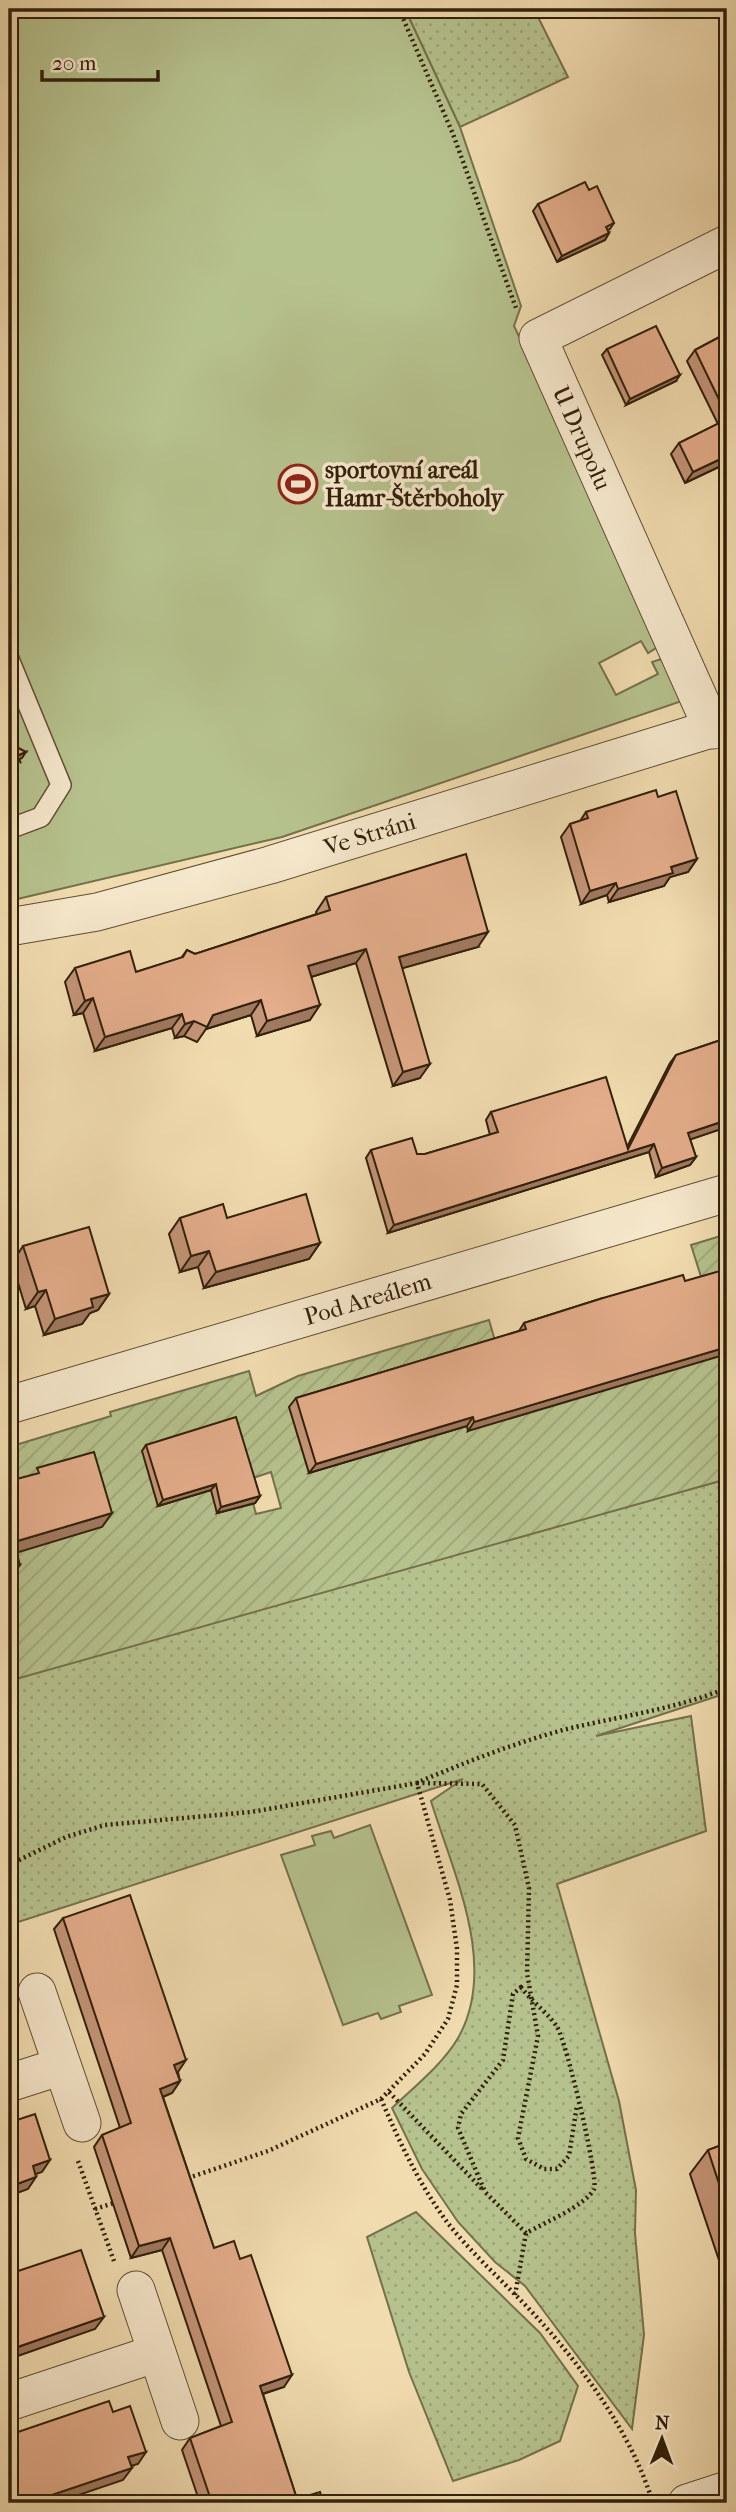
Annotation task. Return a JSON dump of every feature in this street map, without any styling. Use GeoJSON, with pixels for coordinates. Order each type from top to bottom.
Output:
{"type":"FeatureCollection","features":[{"type":"Feature","properties":{"kind":"street"},"geometry":{"type":"LineString","coordinates":[[538,338],[727,244]]}},
{"type":"Feature","properties":{"kind":"street","name":"U Drupolu"},"geometry":{"type":"LineString","coordinates":[[538,338],[720,727]]}},
{"type":"Feature","properties":{"kind":"street","name":"Ve Stráni"},"geometry":{"type":"LineString","coordinates":[[9,927],[97,912],[270,865],[720,727]]}},
{"type":"Feature","properties":{"kind":"street","name":"Pod Areálem"},"geometry":{"type":"LineString","coordinates":[[9,1405],[727,1193]]}},
{"type":"Feature","properties":{"kind":"street"},"geometry":{"type":"LineString","coordinates":[[37,1992],[82,2123]]}},
{"type":"Feature","properties":{"kind":"street"},"geometry":{"type":"LineString","coordinates":[[9,2083],[62,2066]]}},
{"type":"Feature","properties":{"kind":"street"},"geometry":{"type":"LineString","coordinates":[[135,2290],[180,2421]]}},
{"type":"Feature","properties":{"kind":"street"},"geometry":{"type":"LineString","coordinates":[[9,2402],[157,2353]]}},
{"type":"Feature","properties":{"kind":"lane"},"geometry":{"type":"LineString","coordinates":[[9,659],[61,785],[41,817],[9,829]]}},
{"type":"Feature","properties":{"kind":"path"},"geometry":{"type":"LineString","coordinates":[[399,9],[453,134],[520,320],[538,338]]}},
{"type":"Feature","properties":{"kind":"path"},"geometry":{"type":"LineString","coordinates":[[417,1783],[480,1756],[566,1730],[696,1700],[727,1688]]}},
{"type":"Feature","properties":{"kind":"path"},"geometry":{"type":"LineString","coordinates":[[181,2180],[268,2151],[382,2099],[425,2054],[448,2020],[457,1985],[457,1949],[450,1900],[417,1783]]}},
{"type":"Feature","properties":{"kind":"path"},"geometry":{"type":"LineString","coordinates":[[9,1865],[66,1837],[105,1825],[251,1812],[417,1783],[482,1784],[515,1825],[529,1888],[527,1973],[538,2036],[518,2138],[526,2159],[544,2169],[557,2169],[569,2156],[578,2102]]}},
{"type":"Feature","properties":{"kind":"path"},"geometry":{"type":"LineString","coordinates":[[485,2192],[458,2129],[461,2114],[503,2060],[513,1994],[521,1987],[534,2005],[558,2027],[587,2131],[595,2188],[584,2200],[526,2233]]}},
{"type":"Feature","properties":{"kind":"path"},"geometry":{"type":"LineString","coordinates":[[389,2092],[526,2233]]}},
{"type":"Feature","properties":{"kind":"path"},"geometry":{"type":"LineString","coordinates":[[382,2099],[412,2170],[448,2223],[544,2325],[630,2444],[639,2460],[654,2503]]}},
{"type":"Feature","properties":{"kind":"path"},"geometry":{"type":"LineString","coordinates":[[82,2123],[74,2148],[116,2268],[135,2290]]}},
{"type":"Feature","properties":{"kind":"path"},"geometry":{"type":"LineString","coordinates":[[95,2209],[119,2201]]}},
{"type":"Feature","properties":{"kind":"path"},"geometry":{"type":"LineString","coordinates":[[515,2295],[526,2233]]}},
{"type":"Feature","properties":{"kind":"green space","name":"sportovní areál Hamr-Štěrboholy"},"geometry":{"type":"Polygon","coordinates":[[[9,9],[405,9],[460,127],[521,306],[514,326],[664,643],[648,653],[641,641],[599,663],[616,695],[658,674],[652,662],[670,656],[685,700],[282,837],[9,901],[9,9]]]}},
{"type":"Feature","properties":{"kind":"green space"},"geometry":{"type":"Polygon","coordinates":[[[405,9],[534,9],[568,77],[460,127],[405,9]]]}},
{"type":"Feature","properties":{"kind":"green space"},"geometry":{"type":"Polygon","coordinates":[[[727,1234],[727,1276],[703,1283],[691,1245],[727,1234]]]}},
{"type":"Feature","properties":{"kind":"green space"},"geometry":{"type":"Polygon","coordinates":[[[489,1320],[496,1344],[727,1353],[727,1479],[9,1681],[9,1447],[111,1416],[110,1412],[249,1371],[256,1396],[298,1376],[489,1320]],[[144,1450],[158,1506],[211,1490],[253,1503],[256,1514],[281,1508],[271,1472],[250,1479],[144,1450]]]}},
{"type":"Feature","properties":{"kind":"green space"},"geometry":{"type":"Polygon","coordinates":[[[727,1479],[727,1693],[596,1736],[691,1716],[706,1831],[557,1884],[619,2101],[636,2190],[635,2233],[644,2335],[632,2429],[525,2286],[495,2262],[458,2222],[422,2169],[392,2108],[444,2057],[458,2038],[470,2010],[474,1981],[468,1919],[431,1801],[463,1779],[9,1925],[9,1679],[727,1479]]]}},
{"type":"Feature","properties":{"kind":"green space"},"geometry":{"type":"Polygon","coordinates":[[[370,1825],[432,1995],[399,2006],[401,2012],[381,2019],[378,2013],[343,2025],[281,1855],[315,1845],[312,1836],[331,1831],[334,1838],[370,1825]]]}},
{"type":"Feature","properties":{"kind":"green space"},"geometry":{"type":"Polygon","coordinates":[[[416,2212],[540,2333],[578,2386],[560,2441],[519,2460],[453,2481],[409,2372],[367,2237],[416,2212]]]}},
{"type":"Feature","properties":{"kind":"building"},"geometry":{"type":"Polygon","coordinates":[[[585,182],[589,190],[597,186],[614,223],[606,227],[609,233],[562,256],[538,204],[585,182]]]}},
{"type":"Feature","properties":{"kind":"building"},"geometry":{"type":"Polygon","coordinates":[[[656,326],[680,375],[630,399],[607,349],[656,326]]]}},
{"type":"Feature","properties":{"kind":"building"},"geometry":{"type":"Polygon","coordinates":[[[727,333],[727,416],[695,350],[727,333]]]}},
{"type":"Feature","properties":{"kind":"building"},"geometry":{"type":"Polygon","coordinates":[[[727,419],[727,456],[693,472],[679,443],[727,419]]]}},
{"type":"Feature","properties":{"kind":"building"},"geometry":{"type":"Polygon","coordinates":[[[9,743],[26,752],[9,759],[9,743]]]}},
{"type":"Feature","properties":{"kind":"building"},"geometry":{"type":"Polygon","coordinates":[[[656,790],[658,797],[676,791],[697,859],[671,867],[673,873],[618,889],[616,883],[590,891],[570,824],[588,818],[586,812],[656,790]]]}},
{"type":"Feature","properties":{"kind":"building"},"geometry":{"type":"Polygon","coordinates":[[[466,854],[488,932],[399,957],[430,1064],[403,1072],[366,949],[308,966],[320,1005],[267,1021],[261,1000],[213,1015],[207,1027],[194,1021],[185,1024],[182,1014],[105,1037],[93,998],[85,1001],[75,968],[130,951],[136,972],[183,957],[187,950],[195,954],[330,910],[326,897],[466,854]]]}},
{"type":"Feature","properties":{"kind":"building"},"geometry":{"type":"Polygon","coordinates":[[[727,1038],[727,1120],[688,1133],[696,1157],[662,1168],[654,1144],[394,1225],[371,1150],[412,1138],[417,1154],[425,1154],[498,1132],[491,1112],[606,1077],[628,1149],[676,1055],[727,1038]]]}},
{"type":"Feature","properties":{"kind":"building"},"geometry":{"type":"Polygon","coordinates":[[[306,1194],[320,1243],[216,1272],[209,1251],[191,1256],[180,1218],[223,1204],[227,1218],[306,1194]]]}},
{"type":"Feature","properties":{"kind":"building"},"geometry":{"type":"Polygon","coordinates":[[[89,1227],[109,1294],[91,1299],[93,1307],[55,1319],[46,1290],[38,1292],[23,1246],[89,1227]]]}},
{"type":"Feature","properties":{"kind":"building"},"geometry":{"type":"Polygon","coordinates":[[[727,1269],[727,1347],[474,1422],[473,1417],[316,1464],[296,1398],[526,1329],[524,1323],[603,1298],[683,1275],[685,1281],[727,1269]]]}},
{"type":"Feature","properties":{"kind":"building"},"geometry":{"type":"Polygon","coordinates":[[[236,1417],[260,1496],[221,1507],[216,1484],[163,1500],[146,1445],[236,1417]]]}},
{"type":"Feature","properties":{"kind":"building"},"geometry":{"type":"Polygon","coordinates":[[[94,1452],[112,1513],[14,1542],[20,1565],[9,1568],[9,1481],[39,1473],[37,1468],[94,1452]]]}},
{"type":"Feature","properties":{"kind":"building"},"geometry":{"type":"Polygon","coordinates":[[[130,1895],[186,2060],[174,2065],[180,2081],[160,2089],[214,2248],[234,2241],[240,2259],[251,2255],[292,2375],[260,2386],[297,2499],[320,2492],[324,2503],[212,2503],[190,2438],[232,2422],[170,2238],[139,2246],[102,2135],[131,2123],[63,1918],[130,1895]]]}},
{"type":"Feature","properties":{"kind":"building"},"geometry":{"type":"Polygon","coordinates":[[[13,2109],[17,2120],[35,2114],[50,2160],[33,2166],[36,2177],[9,2187],[9,2111],[13,2109]]]}},
{"type":"Feature","properties":{"kind":"building"},"geometry":{"type":"Polygon","coordinates":[[[727,2143],[727,2208],[708,2150],[727,2143]]]}},
{"type":"Feature","properties":{"kind":"building"},"geometry":{"type":"Polygon","coordinates":[[[81,2250],[104,2317],[9,2350],[9,2274],[81,2250]]]}},
{"type":"Feature","properties":{"kind":"building"},"geometry":{"type":"Polygon","coordinates":[[[109,2401],[113,2412],[130,2406],[146,2452],[128,2457],[132,2468],[28,2503],[10,2503],[9,2435],[109,2401]]]}},
{"type":"Feature","properties":{"kind":"place","name":"sportovní areál Hamr-Štěrboholy"},"geometry":{"type":"Point","coordinates":[298,484]}}]}
